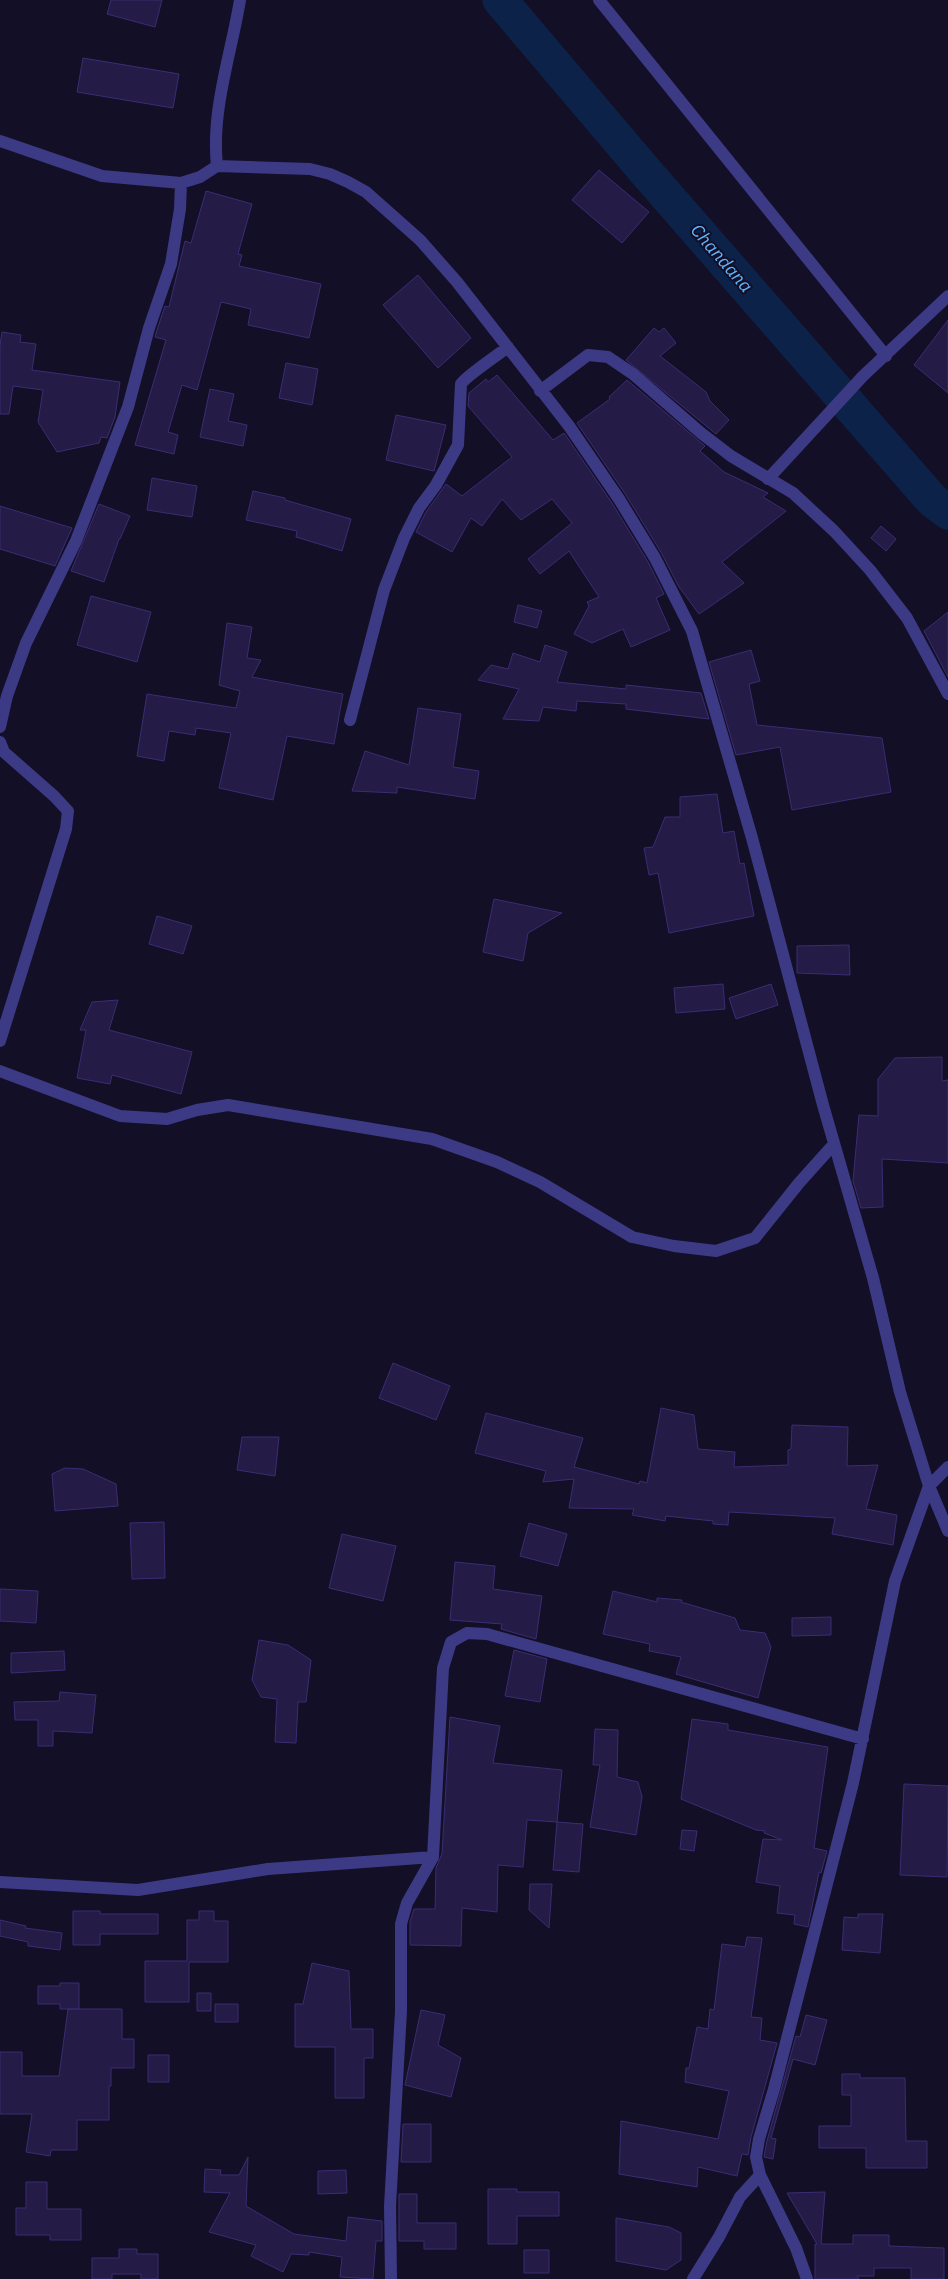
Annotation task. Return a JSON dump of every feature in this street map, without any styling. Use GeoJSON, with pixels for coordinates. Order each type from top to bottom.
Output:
{"type":"FeatureCollection","features":[{"type":"Feature","properties":{"kind":"street"},"geometry":{"type":"LineString","coordinates":[[217,166],[214,142],[240,0]]}},
{"type":"Feature","properties":{"kind":"street"},"geometry":{"type":"LineString","coordinates":[[599,0],[886,356]]}},
{"type":"Feature","properties":{"kind":"street"},"geometry":{"type":"LineString","coordinates":[[0,141],[102,176],[181,182],[200,177],[217,166],[310,169],[348,182],[366,192],[420,240],[458,282],[569,426],[655,558],[692,631],[752,838],[834,1144],[873,1278],[900,1392],[929,1486],[948,1531]]}},
{"type":"Feature","properties":{"kind":"street"},"geometry":{"type":"LineString","coordinates":[[0,726],[26,643],[76,541],[128,407],[150,328],[171,264],[180,209],[181,182]]}},
{"type":"Feature","properties":{"kind":"street"},"geometry":{"type":"LineString","coordinates":[[768,478],[863,376],[948,296]]}},
{"type":"Feature","properties":{"kind":"street"},"geometry":{"type":"LineString","coordinates":[[350,720],[384,590],[404,538],[419,508],[436,484],[458,444],[461,384],[465,378],[477,372],[508,347]]}},
{"type":"Feature","properties":{"kind":"street"},"geometry":{"type":"LineString","coordinates":[[540,390],[588,355],[608,356],[633,374],[701,433],[731,456],[793,493],[834,531],[870,570],[907,618],[948,694]]}},
{"type":"Feature","properties":{"kind":"street"},"geometry":{"type":"LineString","coordinates":[[0,742],[4,752],[54,796],[68,811],[66,830],[0,1041]]}},
{"type":"Feature","properties":{"kind":"street"},"geometry":{"type":"LineString","coordinates":[[0,1071],[120,1116],[167,1119],[197,1110],[228,1105],[432,1139],[497,1162],[540,1182],[632,1237],[674,1246],[716,1251],[755,1238],[799,1183],[834,1144]]}},
{"type":"Feature","properties":{"kind":"street"},"geometry":{"type":"LineString","coordinates":[[807,2279],[796,2248],[760,2175],[756,2157],[758,2139],[774,2089],[863,1739],[895,1582],[929,1486],[948,1467]]}},
{"type":"Feature","properties":{"kind":"street"},"geometry":{"type":"LineString","coordinates":[[391,2278],[390,2206],[401,2011],[401,1924],[407,1903],[433,1856],[444,1668],[451,1642],[466,1633],[487,1634],[863,1739]]}},
{"type":"Feature","properties":{"kind":"street"},"geometry":{"type":"LineString","coordinates":[[0,1882],[138,1890],[268,1869],[433,1856]]}},
{"type":"Feature","properties":{"kind":"street"},"geometry":{"type":"LineString","coordinates":[[693,2279],[719,2237],[740,2197],[760,2175]]}},
{"type":"Feature","properties":{"kind":"building"},"geometry":{"type":"Polygon","coordinates":[[[111,0],[162,0],[155,27],[107,14],[111,0]]]}},
{"type":"Feature","properties":{"kind":"building"},"geometry":{"type":"Polygon","coordinates":[[[83,58],[179,74],[173,108],[77,92],[83,58]]]}},
{"type":"Feature","properties":{"kind":"building"},"geometry":{"type":"Polygon","coordinates":[[[599,170],[649,212],[622,243],[572,200],[599,170]]]}},
{"type":"Feature","properties":{"kind":"building"},"geometry":{"type":"Polygon","coordinates":[[[206,191],[252,204],[238,254],[242,255],[239,266],[321,284],[309,338],[248,325],[251,309],[221,302],[197,390],[182,385],[168,432],[178,435],[174,454],[135,445],[166,340],[155,337],[165,306],[169,307],[185,241],[191,243],[206,191]]]}},
{"type":"Feature","properties":{"kind":"building"},"geometry":{"type":"Polygon","coordinates":[[[418,275],[471,338],[438,368],[383,305],[418,275]]]}},
{"type":"Feature","properties":{"kind":"building"},"geometry":{"type":"Polygon","coordinates":[[[948,320],[948,393],[914,365],[948,320]]]}},
{"type":"Feature","properties":{"kind":"building"},"geometry":{"type":"Polygon","coordinates":[[[654,328],[659,332],[664,328],[676,343],[660,356],[706,392],[710,401],[729,420],[716,434],[626,360],[654,328]]]}},
{"type":"Feature","properties":{"kind":"building"},"geometry":{"type":"Polygon","coordinates":[[[2,332],[21,335],[20,342],[36,344],[32,370],[120,382],[115,417],[107,438],[101,437],[99,443],[57,452],[38,422],[43,390],[13,386],[9,414],[0,414],[0,345],[2,332]]]}},
{"type":"Feature","properties":{"kind":"building"},"geometry":{"type":"Polygon","coordinates":[[[286,363],[318,369],[312,405],[279,398],[286,363]]]}},
{"type":"Feature","properties":{"kind":"building"},"geometry":{"type":"Polygon","coordinates":[[[497,375],[553,440],[564,433],[612,503],[648,562],[664,594],[656,598],[670,630],[631,647],[623,629],[592,643],[574,634],[589,606],[587,602],[599,597],[569,551],[540,574],[528,559],[572,523],[552,499],[521,520],[502,499],[482,526],[471,518],[452,552],[416,532],[426,512],[446,484],[462,496],[512,457],[468,406],[469,393],[486,379],[488,382],[497,375]]]}},
{"type":"Feature","properties":{"kind":"building"},"geometry":{"type":"Polygon","coordinates":[[[627,380],[705,446],[700,451],[724,472],[768,493],[763,497],[786,511],[722,562],[744,583],[699,614],[679,587],[662,554],[626,495],[577,423],[610,399],[609,397],[627,380]]]}},
{"type":"Feature","properties":{"kind":"building"},"geometry":{"type":"Polygon","coordinates":[[[210,389],[234,394],[228,421],[247,425],[243,446],[200,437],[210,389]]]}},
{"type":"Feature","properties":{"kind":"building"},"geometry":{"type":"Polygon","coordinates":[[[396,415],[446,425],[434,471],[386,460],[396,415]]]}},
{"type":"Feature","properties":{"kind":"building"},"geometry":{"type":"Polygon","coordinates":[[[152,478],[197,486],[192,517],[147,510],[152,478]]]}},
{"type":"Feature","properties":{"kind":"building"},"geometry":{"type":"Polygon","coordinates":[[[253,491],[285,498],[285,500],[351,519],[342,551],[296,537],[297,531],[246,520],[253,491]]]}},
{"type":"Feature","properties":{"kind":"building"},"geometry":{"type":"Polygon","coordinates":[[[99,504],[130,516],[119,539],[104,582],[71,571],[99,504]]]}},
{"type":"Feature","properties":{"kind":"building"},"geometry":{"type":"Polygon","coordinates":[[[0,506],[72,528],[55,566],[0,549],[0,506]]]}},
{"type":"Feature","properties":{"kind":"building"},"geometry":{"type":"Polygon","coordinates":[[[881,526],[896,539],[886,551],[871,538],[881,526]]]}},
{"type":"Feature","properties":{"kind":"building"},"geometry":{"type":"Polygon","coordinates":[[[91,596],[151,612],[137,662],[77,645],[91,596]]]}},
{"type":"Feature","properties":{"kind":"building"},"geometry":{"type":"Polygon","coordinates":[[[518,605],[542,611],[537,628],[514,622],[518,605]]]}},
{"type":"Feature","properties":{"kind":"building"},"geometry":{"type":"Polygon","coordinates":[[[948,612],[948,677],[924,631],[948,612]]]}},
{"type":"Feature","properties":{"kind":"building"},"geometry":{"type":"Polygon","coordinates":[[[227,623],[252,627],[247,658],[261,660],[252,677],[343,694],[334,744],[287,736],[273,800],[219,788],[231,733],[196,728],[195,735],[169,731],[164,761],[137,756],[147,694],[236,708],[240,691],[219,685],[227,623]]]}},
{"type":"Feature","properties":{"kind":"building"},"geometry":{"type":"Polygon","coordinates":[[[545,645],[567,652],[557,682],[626,689],[626,685],[701,693],[709,719],[626,709],[626,704],[577,701],[576,711],[543,707],[539,721],[503,719],[519,689],[478,680],[491,665],[508,669],[513,653],[540,662],[545,645]]]}},
{"type":"Feature","properties":{"kind":"building"},"geometry":{"type":"Polygon","coordinates":[[[751,650],[760,681],[749,684],[757,725],[882,738],[891,792],[792,810],[780,747],[736,755],[709,662],[751,650]]]}},
{"type":"Feature","properties":{"kind":"building"},"geometry":{"type":"Polygon","coordinates":[[[418,708],[461,714],[453,767],[479,771],[475,799],[397,787],[397,793],[352,791],[365,751],[409,765],[418,708]]]}},
{"type":"Feature","properties":{"kind":"building"},"geometry":{"type":"Polygon","coordinates":[[[717,794],[723,833],[734,831],[740,864],[744,863],[754,916],[669,933],[658,873],[649,875],[644,848],[653,847],[665,817],[680,817],[680,797],[717,794]]]}},
{"type":"Feature","properties":{"kind":"building"},"geometry":{"type":"Polygon","coordinates":[[[494,899],[562,913],[528,933],[523,961],[483,952],[494,899]]]}},
{"type":"Feature","properties":{"kind":"building"},"geometry":{"type":"Polygon","coordinates":[[[157,916],[192,926],[183,954],[149,944],[157,916]]]}},
{"type":"Feature","properties":{"kind":"building"},"geometry":{"type":"Polygon","coordinates":[[[849,945],[850,975],[797,973],[797,946],[849,945]]]}},
{"type":"Feature","properties":{"kind":"building"},"geometry":{"type":"Polygon","coordinates":[[[723,984],[725,1009],[676,1013],[674,988],[723,984]]]}},
{"type":"Feature","properties":{"kind":"building"},"geometry":{"type":"Polygon","coordinates":[[[771,984],[778,1005],[736,1019],[729,998],[771,984]]]}},
{"type":"Feature","properties":{"kind":"building"},"geometry":{"type":"Polygon","coordinates":[[[118,1000],[109,1030],[192,1052],[181,1094],[112,1075],[110,1084],[77,1078],[86,1030],[80,1030],[92,1002],[118,1000]]]}},
{"type":"Feature","properties":{"kind":"building"},"geometry":{"type":"Polygon","coordinates":[[[942,1057],[942,1081],[948,1080],[948,1163],[882,1159],[883,1207],[861,1208],[853,1181],[859,1115],[878,1116],[878,1079],[895,1058],[942,1057]]]}},
{"type":"Feature","properties":{"kind":"building"},"geometry":{"type":"Polygon","coordinates":[[[393,1363],[450,1386],[436,1420],[379,1398],[393,1363]]]}},
{"type":"Feature","properties":{"kind":"building"},"geometry":{"type":"Polygon","coordinates":[[[661,1408],[694,1415],[698,1449],[735,1452],[734,1467],[788,1465],[792,1425],[848,1427],[847,1466],[878,1465],[866,1509],[897,1515],[893,1545],[832,1534],[835,1518],[729,1512],[728,1525],[713,1524],[713,1521],[666,1516],[665,1521],[632,1515],[634,1509],[569,1508],[574,1479],[543,1482],[546,1471],[475,1453],[486,1413],[583,1438],[574,1467],[639,1484],[640,1481],[647,1483],[661,1408]]]}},
{"type":"Feature","properties":{"kind":"building"},"geometry":{"type":"Polygon","coordinates":[[[242,1437],[279,1437],[275,1476],[237,1470],[242,1437]]]}},
{"type":"Feature","properties":{"kind":"building"},"geometry":{"type":"Polygon","coordinates":[[[65,1468],[83,1469],[116,1484],[118,1506],[55,1511],[52,1474],[65,1468]]]}},
{"type":"Feature","properties":{"kind":"building"},"geometry":{"type":"Polygon","coordinates":[[[164,1522],[165,1578],[132,1579],[130,1523],[164,1522]]]}},
{"type":"Feature","properties":{"kind":"building"},"geometry":{"type":"Polygon","coordinates":[[[529,1523],[567,1534],[558,1566],[520,1556],[529,1523]]]}},
{"type":"Feature","properties":{"kind":"building"},"geometry":{"type":"Polygon","coordinates":[[[342,1534],[396,1546],[383,1601],[329,1588],[342,1534]]]}},
{"type":"Feature","properties":{"kind":"building"},"geometry":{"type":"Polygon","coordinates":[[[455,1562],[495,1566],[493,1589],[542,1596],[536,1639],[501,1629],[502,1624],[450,1620],[455,1562]]]}},
{"type":"Feature","properties":{"kind":"building"},"geometry":{"type":"Polygon","coordinates":[[[0,1589],[38,1591],[36,1623],[0,1621],[0,1589]]]}},
{"type":"Feature","properties":{"kind":"building"},"geometry":{"type":"Polygon","coordinates":[[[613,1591],[657,1602],[657,1598],[682,1600],[681,1602],[735,1618],[740,1630],[765,1633],[771,1647],[758,1698],[676,1674],[681,1657],[649,1651],[650,1644],[603,1634],[613,1591]]]}},
{"type":"Feature","properties":{"kind":"building"},"geometry":{"type":"Polygon","coordinates":[[[831,1617],[831,1635],[792,1636],[792,1618],[831,1617]]]}},
{"type":"Feature","properties":{"kind":"building"},"geometry":{"type":"Polygon","coordinates":[[[259,1640],[288,1645],[311,1660],[306,1702],[298,1702],[296,1743],[275,1742],[277,1699],[261,1697],[252,1680],[259,1640]]]}},
{"type":"Feature","properties":{"kind":"building"},"geometry":{"type":"Polygon","coordinates":[[[514,1650],[547,1659],[540,1702],[505,1696],[514,1650]]]}},
{"type":"Feature","properties":{"kind":"building"},"geometry":{"type":"Polygon","coordinates":[[[64,1651],[65,1670],[11,1673],[11,1653],[64,1651]]]}},
{"type":"Feature","properties":{"kind":"building"},"geometry":{"type":"Polygon","coordinates":[[[60,1692],[96,1695],[92,1733],[53,1731],[53,1746],[38,1746],[38,1720],[15,1720],[14,1702],[59,1701],[60,1692]]]}},
{"type":"Feature","properties":{"kind":"building"},"geometry":{"type":"Polygon","coordinates":[[[450,1717],[500,1726],[493,1763],[562,1770],[557,1822],[527,1820],[523,1867],[498,1865],[497,1912],[462,1908],[461,1946],[410,1945],[410,1922],[414,1909],[435,1909],[436,1868],[442,1854],[450,1717]]]}},
{"type":"Feature","properties":{"kind":"building"},"geometry":{"type":"Polygon","coordinates":[[[692,1719],[728,1724],[728,1730],[828,1747],[814,1848],[827,1851],[821,1873],[819,1872],[808,1927],[794,1924],[795,1915],[777,1913],[780,1886],[756,1882],[763,1839],[782,1840],[764,1833],[765,1831],[756,1830],[681,1799],[692,1719]]]}},
{"type":"Feature","properties":{"kind":"building"},"geometry":{"type":"Polygon","coordinates":[[[595,1729],[618,1730],[617,1777],[638,1782],[642,1797],[636,1835],[590,1827],[600,1765],[593,1765],[595,1729]]]}},
{"type":"Feature","properties":{"kind":"building"},"geometry":{"type":"Polygon","coordinates":[[[904,1784],[948,1786],[947,1877],[900,1875],[904,1784]]]}},
{"type":"Feature","properties":{"kind":"building"},"geometry":{"type":"Polygon","coordinates":[[[557,1822],[583,1824],[579,1872],[553,1870],[557,1822]]]}},
{"type":"Feature","properties":{"kind":"building"},"geometry":{"type":"Polygon","coordinates":[[[682,1830],[697,1831],[694,1851],[680,1849],[682,1830]]]}},
{"type":"Feature","properties":{"kind":"building"},"geometry":{"type":"Polygon","coordinates":[[[530,1884],[552,1884],[549,1928],[529,1910],[530,1884]]]}},
{"type":"Feature","properties":{"kind":"building"},"geometry":{"type":"Polygon","coordinates":[[[73,1911],[100,1911],[100,1914],[158,1914],[158,1934],[100,1934],[100,1945],[73,1945],[73,1911]]]}},
{"type":"Feature","properties":{"kind":"building"},"geometry":{"type":"Polygon","coordinates":[[[199,1911],[214,1911],[214,1921],[228,1921],[228,1962],[189,1962],[189,2002],[145,2002],[145,1961],[187,1961],[187,1920],[199,1920],[199,1911]]]}},
{"type":"Feature","properties":{"kind":"building"},"geometry":{"type":"Polygon","coordinates":[[[858,1914],[883,1914],[880,1953],[842,1950],[844,1917],[858,1918],[858,1914]]]}},
{"type":"Feature","properties":{"kind":"building"},"geometry":{"type":"Polygon","coordinates":[[[0,1920],[26,1926],[25,1928],[62,1933],[60,1950],[28,1946],[28,1942],[0,1936],[0,1920]]]}},
{"type":"Feature","properties":{"kind":"building"},"geometry":{"type":"Polygon","coordinates":[[[747,1937],[762,1938],[751,2017],[762,2018],[760,2040],[777,2043],[751,2137],[748,2155],[742,2154],[737,2176],[698,2167],[697,2187],[619,2174],[621,2121],[718,2139],[729,2091],[685,2082],[686,2068],[689,2068],[697,2027],[708,2029],[710,2009],[714,2010],[722,1944],[745,1947],[747,1937]]]}},
{"type":"Feature","properties":{"kind":"building"},"geometry":{"type":"Polygon","coordinates":[[[312,1963],[349,1971],[351,2029],[373,2029],[373,2058],[364,2058],[364,2098],[335,2098],[335,2047],[295,2047],[295,2004],[303,2004],[312,1963]]]}},
{"type":"Feature","properties":{"kind":"building"},"geometry":{"type":"Polygon","coordinates":[[[60,1983],[79,1983],[79,2009],[60,2009],[60,2004],[38,2004],[38,1986],[60,1986],[60,1983]]]}},
{"type":"Feature","properties":{"kind":"building"},"geometry":{"type":"Polygon","coordinates":[[[197,1993],[211,1993],[211,2011],[197,2011],[197,1993]]]}},
{"type":"Feature","properties":{"kind":"building"},"geometry":{"type":"Polygon","coordinates":[[[215,2004],[238,2004],[238,2022],[215,2022],[215,2004]]]}},
{"type":"Feature","properties":{"kind":"building"},"geometry":{"type":"Polygon","coordinates":[[[68,2009],[122,2009],[122,2039],[134,2039],[134,2068],[111,2068],[109,2120],[77,2120],[77,2150],[51,2150],[50,2156],[26,2152],[32,2114],[0,2114],[0,2052],[22,2052],[22,2076],[59,2076],[68,2009]]]}},
{"type":"Feature","properties":{"kind":"building"},"geometry":{"type":"Polygon","coordinates":[[[421,2010],[445,2015],[438,2045],[461,2058],[451,2097],[405,2085],[421,2010]]]}},
{"type":"Feature","properties":{"kind":"building"},"geometry":{"type":"Polygon","coordinates":[[[806,2015],[827,2020],[815,2065],[793,2059],[771,2138],[776,2139],[773,2159],[764,2157],[796,2036],[800,2037],[806,2015]]]}},
{"type":"Feature","properties":{"kind":"building"},"geometry":{"type":"Polygon","coordinates":[[[148,2055],[169,2055],[169,2082],[148,2082],[148,2055]]]}},
{"type":"Feature","properties":{"kind":"building"},"geometry":{"type":"Polygon","coordinates":[[[842,2074],[860,2074],[860,2078],[905,2078],[906,2141],[927,2141],[927,2168],[866,2168],[866,2148],[819,2148],[819,2126],[851,2126],[851,2095],[842,2095],[842,2074]]]}},
{"type":"Feature","properties":{"kind":"building"},"geometry":{"type":"Polygon","coordinates":[[[403,2124],[431,2124],[431,2162],[401,2162],[403,2124]]]}},
{"type":"Feature","properties":{"kind":"building"},"geometry":{"type":"Polygon","coordinates":[[[248,2157],[246,2206],[294,2234],[346,2241],[348,2217],[382,2221],[382,2241],[376,2241],[373,2279],[340,2277],[342,2257],[309,2252],[309,2255],[291,2254],[283,2272],[251,2256],[256,2245],[209,2232],[230,2193],[204,2192],[205,2169],[221,2170],[220,2175],[239,2175],[248,2157]]]}},
{"type":"Feature","properties":{"kind":"building"},"geometry":{"type":"Polygon","coordinates":[[[346,2170],[347,2193],[318,2194],[318,2171],[346,2170]]]}},
{"type":"Feature","properties":{"kind":"building"},"geometry":{"type":"Polygon","coordinates":[[[26,2182],[47,2182],[47,2209],[81,2209],[81,2240],[50,2240],[50,2235],[16,2235],[16,2208],[26,2208],[26,2182]]]}},
{"type":"Feature","properties":{"kind":"building"},"geometry":{"type":"Polygon","coordinates":[[[488,2189],[517,2189],[517,2192],[559,2192],[559,2216],[517,2216],[517,2244],[488,2244],[488,2189]]]}},
{"type":"Feature","properties":{"kind":"building"},"geometry":{"type":"Polygon","coordinates":[[[825,2192],[821,2244],[853,2244],[853,2235],[889,2235],[889,2246],[944,2248],[944,2279],[911,2279],[911,2268],[874,2268],[874,2276],[857,2276],[859,2279],[815,2279],[815,2244],[817,2244],[787,2193],[825,2192]]]}},
{"type":"Feature","properties":{"kind":"building"},"geometry":{"type":"Polygon","coordinates":[[[399,2194],[417,2194],[417,2223],[456,2223],[456,2249],[424,2249],[424,2241],[399,2241],[399,2194]]]}},
{"type":"Feature","properties":{"kind":"building"},"geometry":{"type":"Polygon","coordinates":[[[616,2218],[669,2227],[681,2233],[681,2260],[666,2270],[616,2261],[616,2218]]]}},
{"type":"Feature","properties":{"kind":"building"},"geometry":{"type":"Polygon","coordinates":[[[119,2249],[137,2249],[137,2254],[158,2254],[158,2279],[141,2279],[141,2274],[112,2274],[112,2279],[92,2279],[92,2258],[119,2258],[119,2249]]]}},
{"type":"Feature","properties":{"kind":"building"},"geometry":{"type":"Polygon","coordinates":[[[524,2250],[549,2250],[549,2273],[524,2273],[524,2250]]]}},
{"type":"Feature","properties":{"kind":"waterway","name":"Chandana"},"geometry":{"type":"LineString","coordinates":[[500,0],[646,172],[932,500],[948,512]]}}]}
